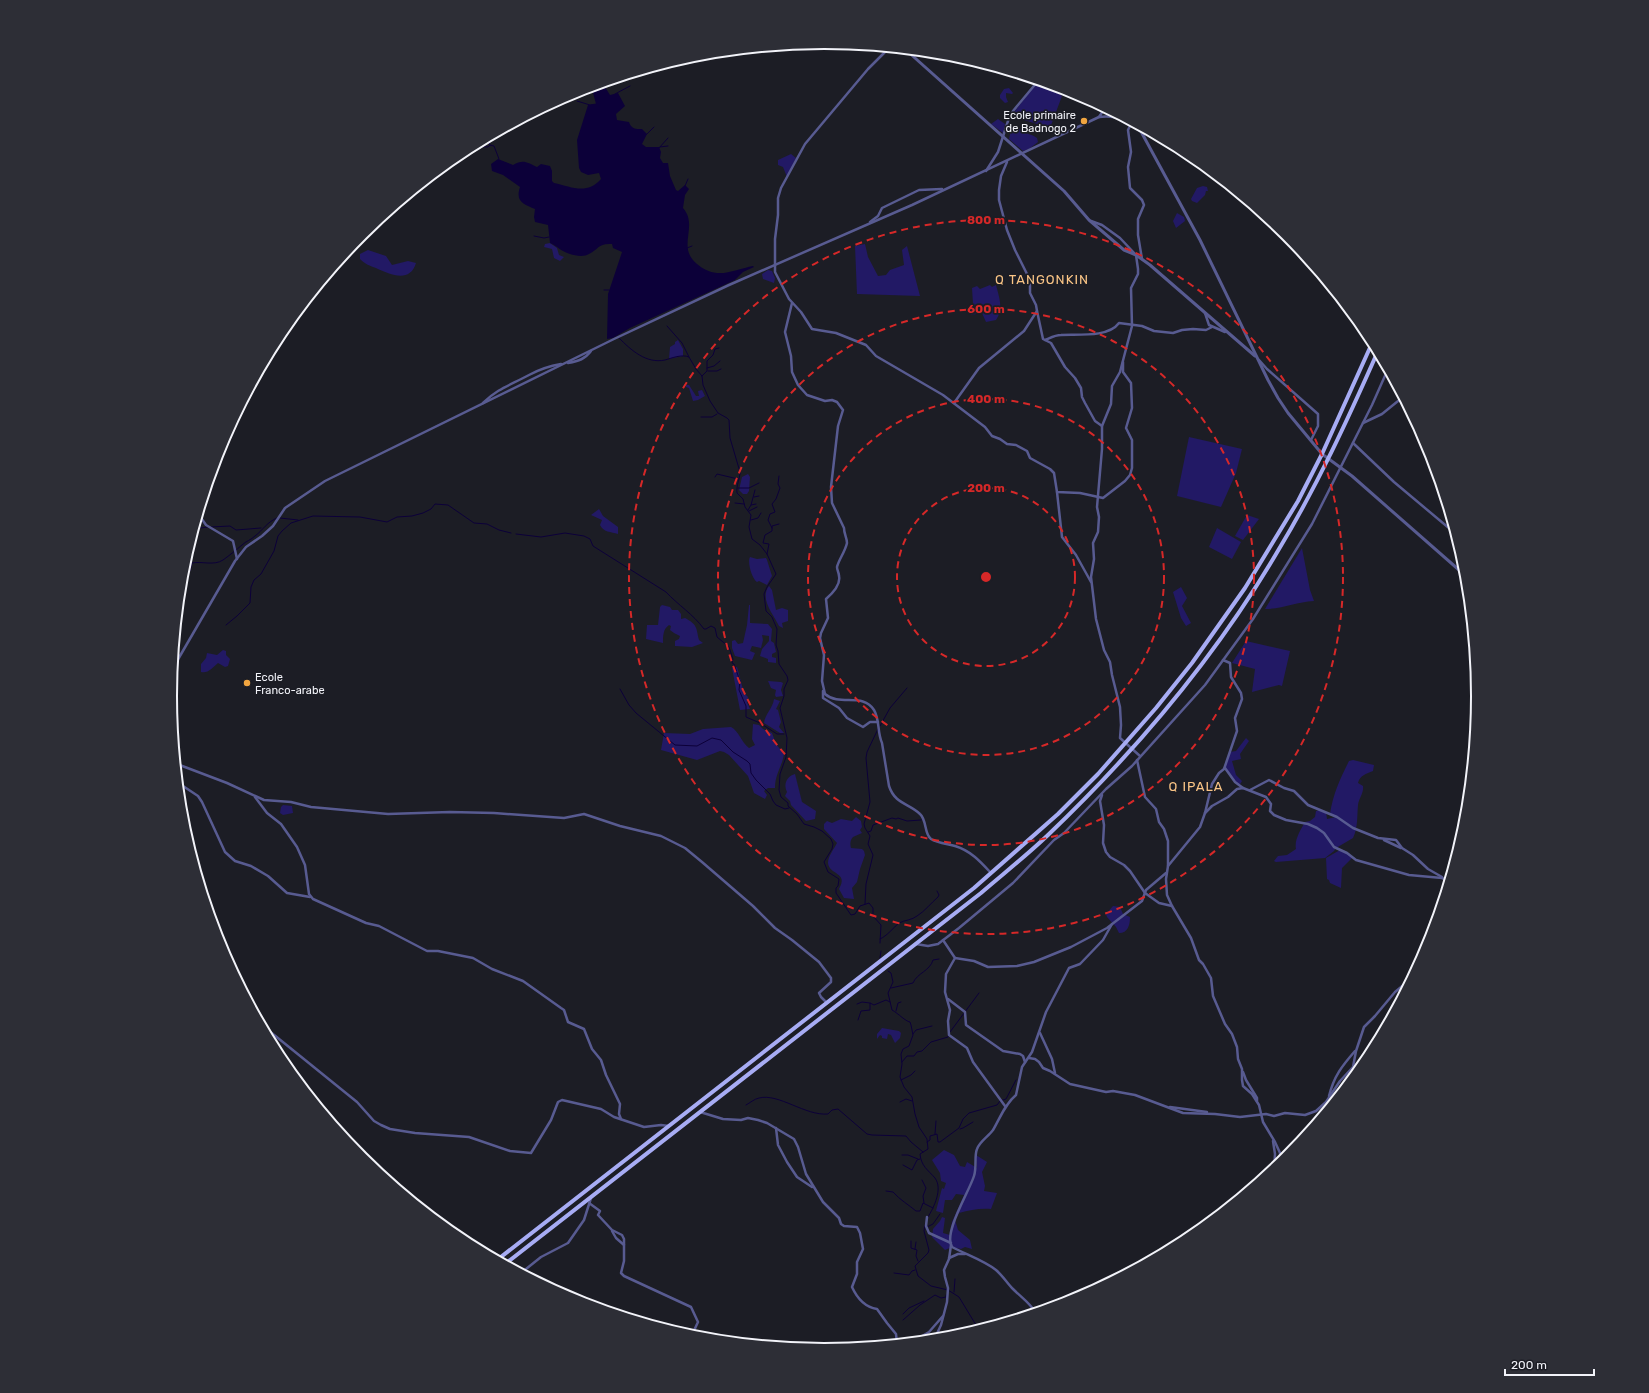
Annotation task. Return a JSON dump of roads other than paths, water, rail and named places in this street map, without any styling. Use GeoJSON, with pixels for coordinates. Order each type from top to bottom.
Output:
{"type":"FeatureCollection","features":[{"type":"Feature","properties":{"kind":"highway"},"geometry":{"type":"LineString","coordinates":[[501,1257],[991,873],[1058,814],[1125,744],[1156,708],[1221,623],[1276,538],[1298,501],[1322,454],[1370,348]]}},
{"type":"Feature","properties":{"kind":"highway"},"geometry":{"type":"LineString","coordinates":[[509,1261],[981,893],[1047,836],[1132,749],[1197,670],[1246,601],[1279,550],[1329,459],[1375,357]]}},
{"type":"Feature","properties":{"kind":"street"},"geometry":{"type":"LineString","coordinates":[[885,52],[874,62],[843,100],[828,115],[805,144],[781,188],[778,198],[778,216],[775,239],[775,272],[792,303],[801,312],[812,329],[836,333],[866,345],[876,356],[935,390],[954,403],[985,426],[992,436],[1007,444],[1016,445],[1027,451],[1030,458],[1050,469],[1054,473],[1062,537],[1076,555],[1092,583]]}},
{"type":"Feature","properties":{"kind":"street"},"geometry":{"type":"LineString","coordinates":[[912,55],[1064,191],[1089,220],[1124,250],[1142,259],[1205,312],[1258,358],[1267,369],[1318,414],[1320,421],[1310,440]]}},
{"type":"Feature","properties":{"kind":"street"},"geometry":{"type":"LineString","coordinates":[[986,171],[998,152],[1008,121],[1013,111],[1036,84]]}},
{"type":"Feature","properties":{"kind":"street"},"geometry":{"type":"LineString","coordinates":[[1100,117],[1103,112]]}},
{"type":"Feature","properties":{"kind":"street"},"geometry":{"type":"LineString","coordinates":[[178,660],[237,559],[246,547],[273,526],[285,508],[325,480],[591,350],[729,285],[986,171],[1100,117],[1111,116]]}},
{"type":"Feature","properties":{"kind":"street"},"geometry":{"type":"LineString","coordinates":[[1130,126],[1128,130],[1131,152],[1128,168],[1130,188],[1142,200],[1144,205],[1138,219],[1138,235],[1142,259]]}},
{"type":"Feature","properties":{"kind":"street"},"geometry":{"type":"LineString","coordinates":[[1141,132],[1200,240],[1278,398],[1322,454],[1341,468],[1460,572]]}},
{"type":"Feature","properties":{"kind":"street"},"geometry":{"type":"LineString","coordinates":[[1007,161],[1001,176],[999,200],[1015,250],[1030,280],[1030,293],[1036,305],[1042,337],[1051,343],[1065,367],[1075,378],[1081,388],[1082,397],[1095,421],[1102,426]]}},
{"type":"Feature","properties":{"kind":"street"},"geometry":{"type":"LineString","coordinates":[[868,224],[878,216],[882,208],[919,190],[945,189]]}},
{"type":"Feature","properties":{"kind":"street"},"geometry":{"type":"LineString","coordinates":[[1089,220],[1102,225],[1114,233],[1136,255],[1138,274],[1132,283],[1130,297],[1132,324],[1120,372],[1113,381],[1111,404],[1102,426],[1098,497],[1096,507],[1099,517],[1098,532],[1092,543],[1094,559],[1091,577],[1096,619],[1104,650],[1108,656],[1120,706],[1120,738],[1140,756]]}},
{"type":"Feature","properties":{"kind":"street"},"geometry":{"type":"LineString","coordinates":[[792,303],[785,332],[791,356],[792,372],[798,385],[807,395],[825,401],[832,400],[837,402],[843,410],[838,426],[831,487],[832,503],[844,528],[844,533],[847,540],[843,555],[837,566],[839,584],[826,599],[828,618],[820,638],[824,655],[822,677],[825,694],[834,700],[866,701],[873,709],[878,722],[891,793],[897,800],[920,814],[924,820],[929,836],[932,839],[957,846],[971,853],[991,873]]}},
{"type":"Feature","properties":{"kind":"street"},"geometry":{"type":"LineString","coordinates":[[954,403],[979,368],[1024,331],[1037,311]]}},
{"type":"Feature","properties":{"kind":"street"},"geometry":{"type":"LineString","coordinates":[[1205,312],[1207,322],[1212,327],[1221,329],[1231,335]]}},
{"type":"Feature","properties":{"kind":"street"},"geometry":{"type":"LineString","coordinates":[[1045,340],[1059,335],[1096,334],[1111,330],[1119,323],[1142,326],[1154,331],[1173,333],[1182,330],[1206,330],[1212,327]]}},
{"type":"Feature","properties":{"kind":"street"},"geometry":{"type":"LineString","coordinates":[[1057,492],[1080,493],[1103,498],[1125,481],[1130,475],[1132,468],[1132,440],[1126,428],[1132,412],[1131,383],[1123,372],[1123,362]]}},
{"type":"Feature","properties":{"kind":"street"},"geometry":{"type":"LineString","coordinates":[[481,405],[494,392],[536,370],[565,364]]}},
{"type":"Feature","properties":{"kind":"street"},"geometry":{"type":"LineString","coordinates":[[916,944],[928,946],[938,944],[1013,883],[1140,756],[1205,685],[1268,596],[1312,524],[1363,423],[1385,374]]}},
{"type":"Feature","properties":{"kind":"street"},"geometry":{"type":"LineString","coordinates":[[1363,423],[1382,414],[1400,400]]}},
{"type":"Feature","properties":{"kind":"street"},"geometry":{"type":"LineString","coordinates":[[1353,443],[1394,482],[1450,529]]}},
{"type":"Feature","properties":{"kind":"street"},"geometry":{"type":"LineString","coordinates":[[202,520],[234,541],[237,559]]}},
{"type":"Feature","properties":{"kind":"street"},"geometry":{"type":"LineString","coordinates":[[1223,660],[1230,663],[1231,677],[1242,696],[1236,718],[1237,731],[1225,764],[1226,772],[1235,782],[1243,788],[1266,797],[1270,804],[1270,811],[1274,814],[1286,820],[1308,824],[1317,828],[1324,833],[1334,847],[1347,853],[1356,860],[1410,875],[1446,879]]}},
{"type":"Feature","properties":{"kind":"street"},"geometry":{"type":"LineString","coordinates":[[824,689],[824,698],[839,708],[847,718],[863,727],[870,722],[878,722]]}},
{"type":"Feature","properties":{"kind":"street"},"geometry":{"type":"LineString","coordinates":[[1136,760],[1145,797],[1156,809],[1159,822],[1164,829],[1168,841],[1168,866],[1166,873],[1167,895],[1191,938],[1199,960],[1204,964],[1211,978],[1213,996],[1225,1024],[1232,1034],[1246,1080],[1257,1098],[1261,1116],[1273,1138],[1280,1156]]}},
{"type":"Feature","properties":{"kind":"street"},"geometry":{"type":"LineString","coordinates":[[181,766],[227,783],[264,800],[291,802],[311,807],[388,814],[486,813],[564,818],[584,814],[620,826],[661,836],[685,848],[753,906],[775,928],[819,962],[831,978],[831,982],[819,993],[827,1003]]}},
{"type":"Feature","properties":{"kind":"street"},"geometry":{"type":"LineString","coordinates":[[1168,866],[1200,827],[1212,784],[1225,768]]}},
{"type":"Feature","properties":{"kind":"street"},"geometry":{"type":"LineString","coordinates":[[1250,790],[1267,780],[1273,781],[1284,788],[1294,791],[1308,805],[1336,817],[1352,828],[1402,848],[1414,855],[1428,870],[1442,878]]}},
{"type":"Feature","properties":{"kind":"street"},"geometry":{"type":"LineString","coordinates":[[184,787],[198,796],[202,802],[225,852],[235,861],[251,866],[268,876],[287,893],[311,898],[366,923],[379,926],[427,951],[438,951],[473,958],[492,969],[523,981],[564,1010],[568,1022],[584,1029],[592,1049],[601,1060],[606,1075],[620,1104],[619,1114],[621,1119]]}},
{"type":"Feature","properties":{"kind":"street"},"geometry":{"type":"LineString","coordinates":[[1205,813],[1212,806],[1237,790],[1243,788]]}},
{"type":"Feature","properties":{"kind":"street"},"geometry":{"type":"LineString","coordinates":[[1103,793],[1100,801],[1104,825],[1104,847],[1110,857],[1124,865],[1130,871],[1145,894],[1159,902],[1172,906]]}},
{"type":"Feature","properties":{"kind":"street"},"geometry":{"type":"LineString","coordinates":[[255,796],[267,813],[280,824],[297,847],[305,865],[311,898]]}},
{"type":"Feature","properties":{"kind":"street"},"geometry":{"type":"LineString","coordinates":[[955,958],[974,960],[988,967],[1017,966],[1034,962],[1071,947],[1112,924],[1142,901],[1150,886],[1166,873]]}},
{"type":"Feature","properties":{"kind":"street"},"geometry":{"type":"LineString","coordinates":[[936,1334],[943,1316],[948,1293],[944,1270],[949,1259],[952,1225],[961,1208],[977,1168],[977,1149],[992,1130],[1009,1100],[1016,1095],[1021,1070],[1032,1052],[1046,1012],[1069,968],[1080,964],[1103,940],[1112,924]]}},
{"type":"Feature","properties":{"kind":"street"},"geometry":{"type":"LineString","coordinates":[[943,940],[955,958]]}},
{"type":"Feature","properties":{"kind":"street"},"geometry":{"type":"LineString","coordinates":[[955,958],[946,974],[945,992],[950,1010],[948,1021],[949,1035],[967,1048],[973,1062],[1006,1107]]}},
{"type":"Feature","properties":{"kind":"street"},"geometry":{"type":"LineString","coordinates":[[1029,1058],[1035,1059],[1043,1068],[1070,1084],[1106,1092],[1113,1090],[1135,1095],[1183,1113],[1215,1114],[1240,1117],[1285,1114],[1305,1115],[1316,1110],[1328,1098],[1351,1069],[1364,1027],[1395,992],[1404,984]]}},
{"type":"Feature","properties":{"kind":"street"},"geometry":{"type":"LineString","coordinates":[[947,998],[965,1012],[966,1025],[1003,1051],[1020,1054],[1023,1056],[1025,1062]]}},
{"type":"Feature","properties":{"kind":"street"},"geometry":{"type":"LineString","coordinates":[[1039,1032],[1052,1059],[1056,1075]]}},
{"type":"Feature","properties":{"kind":"street"},"geometry":{"type":"LineString","coordinates":[[273,1034],[357,1102],[374,1121],[390,1129],[429,1135],[469,1137],[510,1151],[528,1153],[534,1150],[551,1120],[560,1100],[601,1109],[621,1119],[644,1127],[661,1125],[669,1126]]}},
{"type":"Feature","properties":{"kind":"street"},"geometry":{"type":"LineString","coordinates":[[1328,1098],[1333,1081],[1341,1067],[1356,1050]]}},
{"type":"Feature","properties":{"kind":"street"},"geometry":{"type":"LineString","coordinates":[[1242,1069],[1242,1080],[1244,1086],[1251,1092],[1257,1101]]}},
{"type":"Feature","properties":{"kind":"street"},"geometry":{"type":"LineString","coordinates":[[700,1112],[723,1119],[741,1120],[748,1118],[766,1123],[794,1139],[801,1157],[803,1169],[823,1202],[839,1218],[841,1224],[844,1226],[857,1227],[860,1233],[863,1249],[857,1262],[857,1274],[852,1287],[862,1302],[880,1312],[887,1324],[896,1334],[897,1339]]}},
{"type":"Feature","properties":{"kind":"street"},"geometry":{"type":"LineString","coordinates":[[776,1128],[778,1145],[787,1162],[797,1177],[815,1188]]}},
{"type":"Feature","properties":{"kind":"street"},"geometry":{"type":"LineString","coordinates":[[1273,1138],[1275,1161]]}},
{"type":"Feature","properties":{"kind":"street"},"geometry":{"type":"LineString","coordinates":[[524,1270],[541,1257],[568,1243],[584,1220],[591,1198]]}},
{"type":"Feature","properties":{"kind":"street"},"geometry":{"type":"LineString","coordinates":[[589,1203],[600,1211],[598,1215],[612,1230],[616,1238],[624,1245]]}},
{"type":"Feature","properties":{"kind":"street"},"geometry":{"type":"LineString","coordinates":[[927,1217],[926,1226],[929,1233],[951,1244],[955,1249],[996,1270],[1034,1310]]}},
{"type":"Feature","properties":{"kind":"street"},"geometry":{"type":"LineString","coordinates":[[612,1230],[622,1235],[624,1239],[624,1261],[622,1273],[624,1276],[691,1307],[698,1322],[694,1331]]}},
{"type":"Feature","properties":{"kind":"street"},"geometry":{"type":"LineString","coordinates":[[949,1259],[958,1254],[967,1254]]}},
{"type":"Feature","properties":{"kind":"street"},"geometry":{"type":"LineString","coordinates":[[923,1336],[943,1316]]}},
{"type":"Feature","properties":{"kind":"waterway"},"geometry":{"type":"LineString","coordinates":[[615,94],[630,86]]}},
{"type":"Feature","properties":{"kind":"waterway"},"geometry":{"type":"LineString","coordinates":[[577,101],[590,105],[596,104]]}},
{"type":"Feature","properties":{"kind":"waterway"},"geometry":{"type":"LineString","coordinates":[[646,135],[654,127]]}},
{"type":"Feature","properties":{"kind":"waterway"},"geometry":{"type":"LineString","coordinates":[[659,148],[668,138]]}},
{"type":"Feature","properties":{"kind":"waterway"},"geometry":{"type":"LineString","coordinates":[[483,147],[488,147],[490,145],[494,146],[499,159]]}},
{"type":"Feature","properties":{"kind":"waterway"},"geometry":{"type":"LineString","coordinates":[[660,147],[668,146]]}},
{"type":"Feature","properties":{"kind":"waterway"},"geometry":{"type":"LineString","coordinates":[[503,162],[513,166]]}},
{"type":"Feature","properties":{"kind":"waterway"},"geometry":{"type":"LineString","coordinates":[[685,186],[688,179]]}},
{"type":"Feature","properties":{"kind":"waterway"},"geometry":{"type":"LineString","coordinates":[[534,236],[544,238],[549,237]]}},
{"type":"Feature","properties":{"kind":"waterway"},"geometry":{"type":"LineString","coordinates":[[687,248],[692,246]]}},
{"type":"Feature","properties":{"kind":"waterway"},"geometry":{"type":"LineString","coordinates":[[604,290],[609,290]]}},
{"type":"Feature","properties":{"kind":"waterway"},"geometry":{"type":"LineString","coordinates":[[667,326],[682,343],[689,357]]}},
{"type":"Feature","properties":{"kind":"waterway"},"geometry":{"type":"LineString","coordinates":[[619,338],[639,355],[651,360],[658,361],[680,356],[689,357],[702,376],[703,385],[710,401],[718,413],[729,420],[730,438],[740,472],[737,493],[743,499],[745,507],[751,515],[749,527],[752,539],[760,545],[767,554],[776,574],[764,594],[766,611],[772,617],[777,629],[776,645],[779,664],[788,680],[784,689],[784,696],[780,708],[787,738],[786,757],[780,774],[779,790],[781,797],[788,803],[788,806],[797,814],[804,824],[822,831],[831,839],[833,844],[832,849],[824,862],[828,872],[839,879],[836,893],[851,915],[855,914],[860,906],[869,903],[873,908],[873,916],[881,925],[880,943]]}},
{"type":"Feature","properties":{"kind":"waterway"},"geometry":{"type":"LineString","coordinates":[[702,376],[707,371],[707,361],[713,355],[715,349],[719,348]]}},
{"type":"Feature","properties":{"kind":"waterway"},"geometry":{"type":"LineString","coordinates":[[707,368],[714,366],[720,361]]}},
{"type":"Feature","properties":{"kind":"waterway"},"geometry":{"type":"LineString","coordinates":[[708,371],[717,371],[721,369]]}},
{"type":"Feature","properties":{"kind":"waterway"},"geometry":{"type":"LineString","coordinates":[[701,417],[712,417],[717,414]]}},
{"type":"Feature","properties":{"kind":"waterway"},"geometry":{"type":"LineString","coordinates":[[715,477],[717,474],[738,479]]}},
{"type":"Feature","properties":{"kind":"waterway"},"geometry":{"type":"LineString","coordinates":[[772,528],[768,520],[770,514],[775,512],[772,504],[776,499],[780,488],[778,484],[779,476]]}},
{"type":"Feature","properties":{"kind":"waterway"},"geometry":{"type":"LineString","coordinates":[[738,488],[749,488],[759,483]]}},
{"type":"Feature","properties":{"kind":"waterway"},"geometry":{"type":"LineString","coordinates":[[748,510],[755,490]]}},
{"type":"Feature","properties":{"kind":"waterway"},"geometry":{"type":"LineString","coordinates":[[754,497],[759,496]]}},
{"type":"Feature","properties":{"kind":"waterway"},"geometry":{"type":"LineString","coordinates":[[735,503],[744,504]]}},
{"type":"Feature","properties":{"kind":"waterway"},"geometry":{"type":"LineString","coordinates":[[226,625],[250,603],[251,587],[254,580],[261,574],[274,551],[278,536],[291,523],[313,516],[360,517],[387,522],[397,517],[412,516],[423,513],[431,509],[435,504],[448,505],[474,523],[487,524],[499,530],[511,533]]}},
{"type":"Feature","properties":{"kind":"waterway"},"geometry":{"type":"LineString","coordinates":[[751,505],[756,504]]}},
{"type":"Feature","properties":{"kind":"waterway"},"geometry":{"type":"LineString","coordinates":[[749,511],[757,507]]}},
{"type":"Feature","properties":{"kind":"waterway"},"geometry":{"type":"LineString","coordinates":[[751,520],[758,518],[761,513]]}},
{"type":"Feature","properties":{"kind":"waterway"},"geometry":{"type":"LineString","coordinates":[[189,572],[192,563],[216,563],[223,560],[277,518]]}},
{"type":"Feature","properties":{"kind":"waterway"},"geometry":{"type":"LineString","coordinates":[[280,518],[298,520]]}},
{"type":"Feature","properties":{"kind":"waterway"},"geometry":{"type":"LineString","coordinates":[[767,554],[769,544],[763,543],[765,535],[772,531],[772,526],[779,524]]}},
{"type":"Feature","properties":{"kind":"waterway"},"geometry":{"type":"LineString","coordinates":[[200,526],[201,528],[208,527]]}},
{"type":"Feature","properties":{"kind":"waterway"},"geometry":{"type":"LineString","coordinates":[[211,527],[230,526],[236,530],[261,528]]}},
{"type":"Feature","properties":{"kind":"waterway"},"geometry":{"type":"LineString","coordinates":[[516,534],[541,537],[565,533],[584,536],[590,539],[593,546],[666,592],[704,629],[711,626],[715,628],[717,637],[729,647],[733,659],[732,663],[734,664],[740,681],[739,690],[746,706],[746,717],[760,723],[777,734],[784,734]]}},
{"type":"Feature","properties":{"kind":"waterway"},"geometry":{"type":"LineString","coordinates":[[880,726],[890,708],[907,688]]}},
{"type":"Feature","properties":{"kind":"waterway"},"geometry":{"type":"LineString","coordinates":[[620,689],[629,705],[636,713],[675,745],[697,746],[712,738],[721,740],[733,752],[750,764],[751,773],[770,794],[776,805],[785,809],[789,808]]}},
{"type":"Feature","properties":{"kind":"waterway"},"geometry":{"type":"LineString","coordinates":[[865,904],[866,884],[873,855],[868,844],[870,836],[864,824],[870,802],[866,758],[867,752],[878,729]]}},
{"type":"Feature","properties":{"kind":"waterway"},"geometry":{"type":"LineString","coordinates":[[868,832],[871,831],[873,825],[892,818],[907,821],[921,820]]}},
{"type":"Feature","properties":{"kind":"waterway"},"geometry":{"type":"LineString","coordinates":[[880,939],[888,934],[899,923],[913,918],[923,912],[938,897],[939,895],[937,891]]}},
{"type":"Feature","properties":{"kind":"waterway"},"geometry":{"type":"LineString","coordinates":[[880,958],[881,951]]}},
{"type":"Feature","properties":{"kind":"waterway"},"geometry":{"type":"LineString","coordinates":[[891,988],[913,983],[917,977],[929,967],[933,960],[939,959]]}},
{"type":"Feature","properties":{"kind":"waterway"},"geometry":{"type":"LineString","coordinates":[[888,971],[891,973],[893,982],[888,993],[892,1010],[910,1022],[913,1035],[909,1046],[903,1049],[901,1054],[902,1064],[900,1077],[904,1087],[912,1097],[919,1127],[927,1139],[928,1149],[920,1154],[922,1162],[925,1168],[935,1178],[938,1187],[937,1198],[928,1217]]}},
{"type":"Feature","properties":{"kind":"waterway"},"geometry":{"type":"LineString","coordinates":[[950,1032],[979,993]]}},
{"type":"Feature","properties":{"kind":"waterway"},"geometry":{"type":"LineString","coordinates":[[858,1020],[861,1011],[870,1010],[870,1003],[874,1005],[886,1000],[890,1002]]}},
{"type":"Feature","properties":{"kind":"waterway"},"geometry":{"type":"LineString","coordinates":[[857,1004],[862,1002],[870,1003]]}},
{"type":"Feature","properties":{"kind":"waterway"},"geometry":{"type":"LineString","coordinates":[[896,1011],[898,1003],[901,1002]]}},
{"type":"Feature","properties":{"kind":"waterway"},"geometry":{"type":"LineString","coordinates":[[913,1034],[916,1030],[932,1026]]}},
{"type":"Feature","properties":{"kind":"waterway"},"geometry":{"type":"LineString","coordinates":[[902,1062],[907,1056],[914,1056],[917,1052],[922,1051],[931,1042],[948,1037],[949,1035]]}},
{"type":"Feature","properties":{"kind":"waterway"},"geometry":{"type":"LineString","coordinates":[[901,1080],[911,1075],[915,1071]]}},
{"type":"Feature","properties":{"kind":"waterway"},"geometry":{"type":"LineString","coordinates":[[927,1142],[930,1140],[930,1136],[937,1134],[938,1142],[940,1142],[959,1128],[963,1119],[969,1113],[997,1105],[1000,1101],[1006,1099],[1016,1080]]}},
{"type":"Feature","properties":{"kind":"waterway"},"geometry":{"type":"LineString","coordinates":[[746,1105],[754,1100],[767,1097],[784,1101],[810,1112],[819,1114],[828,1114],[832,1110],[838,1109],[867,1134],[906,1136],[923,1152]]}},
{"type":"Feature","properties":{"kind":"waterway"},"geometry":{"type":"LineString","coordinates":[[900,1102],[906,1099],[912,1101]]}},
{"type":"Feature","properties":{"kind":"waterway"},"geometry":{"type":"LineString","coordinates":[[935,1134],[936,1121]]}},
{"type":"Feature","properties":{"kind":"waterway"},"geometry":{"type":"LineString","coordinates":[[960,1129],[973,1122]]}},
{"type":"Feature","properties":{"kind":"waterway"},"geometry":{"type":"LineString","coordinates":[[902,1155],[908,1155],[918,1159]]}},
{"type":"Feature","properties":{"kind":"waterway"},"geometry":{"type":"LineString","coordinates":[[903,1165],[912,1170],[917,1160],[920,1159]]}},
{"type":"Feature","properties":{"kind":"waterway"},"geometry":{"type":"LineString","coordinates":[[922,1180],[926,1188],[923,1196],[924,1203]]}},
{"type":"Feature","properties":{"kind":"waterway"},"geometry":{"type":"LineString","coordinates":[[886,1191],[893,1192],[916,1211],[920,1211],[923,1203],[933,1208]]}},
{"type":"Feature","properties":{"kind":"waterway"},"geometry":{"type":"LineString","coordinates":[[927,1227],[933,1224],[940,1214]]}},
{"type":"Feature","properties":{"kind":"waterway"},"geometry":{"type":"LineString","coordinates":[[925,1225],[924,1231],[929,1250],[928,1253],[915,1266],[918,1276],[931,1286],[948,1290],[959,1297],[976,1326]]}},
{"type":"Feature","properties":{"kind":"waterway"},"geometry":{"type":"LineString","coordinates":[[911,1241],[911,1248],[917,1250],[916,1256],[918,1261]]}},
{"type":"Feature","properties":{"kind":"waterway"},"geometry":{"type":"LineString","coordinates":[[915,1249],[916,1242]]}},
{"type":"Feature","properties":{"kind":"waterway"},"geometry":{"type":"LineString","coordinates":[[894,1273],[909,1275],[915,1270]]}},
{"type":"Feature","properties":{"kind":"waterway"},"geometry":{"type":"LineString","coordinates":[[954,1292],[955,1279]]}},
{"type":"Feature","properties":{"kind":"waterway"},"geometry":{"type":"LineString","coordinates":[[903,1320],[920,1305],[935,1295],[941,1298],[946,1297],[946,1295]]}},
{"type":"Feature","properties":{"kind":"waterway"},"geometry":{"type":"LineString","coordinates":[[903,1314],[909,1308],[924,1301]]}},
{"type":"Feature","properties":{"kind":"place","name":"Ecole primaire de Badnogo 2"},"geometry":{"type":"Point","coordinates":[1084,121]}},
{"type":"Feature","properties":{"kind":"place","name":"Ecole Franco-arabe"},"geometry":{"type":"Point","coordinates":[247,683]}},
{"type":"Feature","properties":{"kind":"district","name":"Q TANGONKIN"},"geometry":{"type":"Point","coordinates":[1042,279]}},
{"type":"Feature","properties":{"kind":"district","name":"Q IPALA"},"geometry":{"type":"Point","coordinates":[1196,786]}}]}
